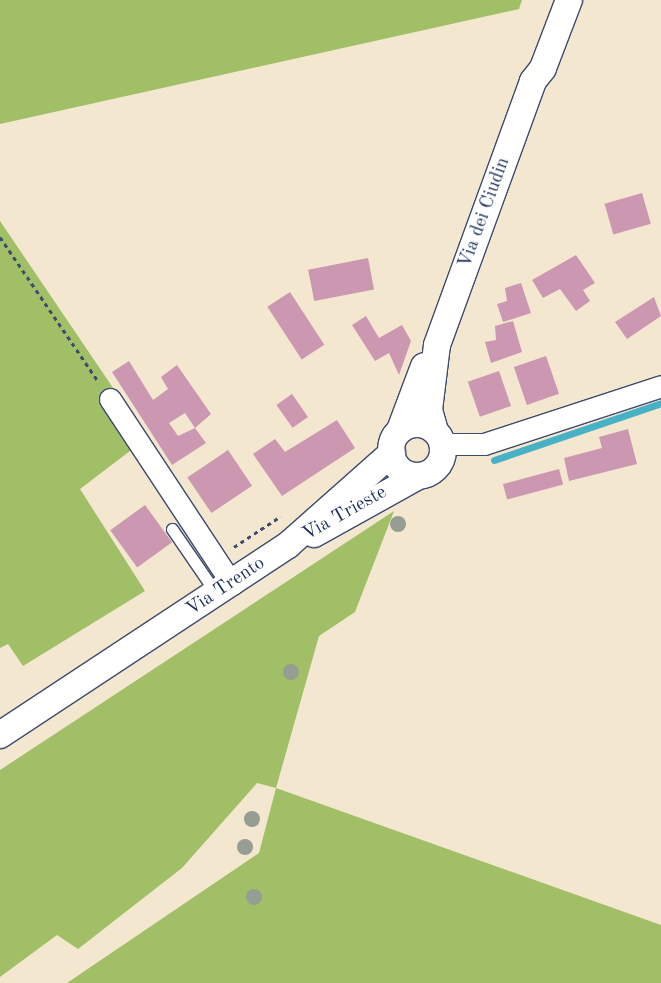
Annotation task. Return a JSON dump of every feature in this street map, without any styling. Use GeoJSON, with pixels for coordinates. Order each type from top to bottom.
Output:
{"type":"FeatureCollection","features":[{"type":"Feature","properties":{"kind":"street","name":"Via dei Ciudin"},"geometry":{"type":"LineString","coordinates":[[533,81],[532,66],[552,0]]}},
{"type":"Feature","properties":{"kind":"street","name":"Via dei Ciudin"},"geometry":{"type":"LineString","coordinates":[[439,438],[429,410],[437,345],[533,81],[543,68],[569,0]]}},
{"type":"Feature","properties":{"kind":"street","name":"Via dei Ciudin"},"geometry":{"type":"LineString","coordinates":[[396,442],[430,350],[437,345]]}},
{"type":"Feature","properties":{"kind":"street"},"geometry":{"type":"LineString","coordinates":[[439,438],[438,466],[418,476],[403,472],[396,442],[414,424],[439,438],[484,444],[661,386]]}},
{"type":"Feature","properties":{"kind":"street"},"geometry":{"type":"LineString","coordinates":[[110,399],[224,588]]}},
{"type":"Feature","properties":{"kind":"street","name":"Via Trieste"},"geometry":{"type":"LineString","coordinates":[[288,545],[396,442]]}},
{"type":"Feature","properties":{"kind":"street","name":"Via Trieste"},"geometry":{"type":"LineString","coordinates":[[288,545],[330,527],[418,476]]}},
{"type":"Feature","properties":{"kind":"street","name":"Via Trento"},"geometry":{"type":"LineString","coordinates":[[0,734],[288,545]]}},
{"type":"Feature","properties":{"kind":"lane"},"geometry":{"type":"LineString","coordinates":[[172,530],[224,588]]}},
{"type":"Feature","properties":{"kind":"path"},"geometry":{"type":"LineString","coordinates":[[0,236],[110,399]]}},
{"type":"Feature","properties":{"kind":"green space"},"geometry":{"type":"Polygon","coordinates":[[[0,0],[522,0],[519,9],[0,124],[0,0]]]}},
{"type":"Feature","properties":{"kind":"green space"},"geometry":{"type":"Polygon","coordinates":[[[0,221],[147,438],[80,489],[145,591],[23,666],[8,644],[0,648],[0,221]]]}},
{"type":"Feature","properties":{"kind":"green space"},"geometry":{"type":"Polygon","coordinates":[[[394,511],[355,612],[319,636],[276,788],[257,783],[182,868],[78,949],[57,935],[0,977],[0,770],[394,511]]]}},
{"type":"Feature","properties":{"kind":"green space"},"geometry":{"type":"Polygon","coordinates":[[[276,788],[661,925],[661,983],[67,983],[259,853],[276,788]]]}},
{"type":"Feature","properties":{"kind":"building"},"geometry":{"type":"Polygon","coordinates":[[[642,193],[651,224],[613,235],[605,204],[642,193]]]}},
{"type":"Feature","properties":{"kind":"building"},"geometry":{"type":"Polygon","coordinates":[[[576,255],[595,283],[583,290],[590,301],[576,311],[560,289],[543,298],[532,280],[576,255]]]}},
{"type":"Feature","properties":{"kind":"building"},"geometry":{"type":"Polygon","coordinates":[[[368,258],[374,289],[314,301],[308,270],[368,258]]]}},
{"type":"Feature","properties":{"kind":"building"},"geometry":{"type":"Polygon","coordinates":[[[521,283],[531,313],[503,322],[497,304],[507,301],[505,288],[521,283]]]}},
{"type":"Feature","properties":{"kind":"building"},"geometry":{"type":"Polygon","coordinates":[[[290,292],[324,345],[302,360],[267,307],[290,292]]]}},
{"type":"Feature","properties":{"kind":"building"},"geometry":{"type":"Polygon","coordinates":[[[654,297],[661,316],[627,339],[615,322],[654,297]]]}},
{"type":"Feature","properties":{"kind":"building"},"geometry":{"type":"Polygon","coordinates":[[[366,316],[379,338],[402,325],[411,341],[399,375],[389,353],[375,361],[352,325],[366,316]]]}},
{"type":"Feature","properties":{"kind":"building"},"geometry":{"type":"Polygon","coordinates":[[[513,321],[522,352],[491,363],[485,342],[496,340],[495,326],[513,321]]]}},
{"type":"Feature","properties":{"kind":"building"},"geometry":{"type":"Polygon","coordinates":[[[546,356],[559,394],[527,405],[514,367],[546,356]]]}},
{"type":"Feature","properties":{"kind":"building"},"geometry":{"type":"Polygon","coordinates":[[[129,361],[153,400],[168,389],[161,377],[177,365],[211,414],[195,428],[206,443],[172,465],[112,372],[129,361]],[[185,413],[169,423],[178,436],[195,428],[185,413]]]}},
{"type":"Feature","properties":{"kind":"building"},"geometry":{"type":"Polygon","coordinates":[[[499,371],[511,406],[480,417],[468,382],[499,371]]]}},
{"type":"Feature","properties":{"kind":"building"},"geometry":{"type":"Polygon","coordinates":[[[292,394],[308,417],[292,428],[276,405],[292,394]]]}},
{"type":"Feature","properties":{"kind":"building"},"geometry":{"type":"Polygon","coordinates":[[[337,420],[355,448],[282,496],[253,454],[275,439],[285,452],[337,420]]]}},
{"type":"Feature","properties":{"kind":"building"},"geometry":{"type":"Polygon","coordinates":[[[628,429],[637,464],[569,481],[564,458],[602,448],[599,437],[628,429]]]}},
{"type":"Feature","properties":{"kind":"building"},"geometry":{"type":"Polygon","coordinates":[[[228,450],[252,486],[211,513],[187,477],[228,450]]]}},
{"type":"Feature","properties":{"kind":"building"},"geometry":{"type":"Polygon","coordinates":[[[559,469],[563,484],[507,499],[503,484],[559,469]]]}},
{"type":"Feature","properties":{"kind":"building"},"geometry":{"type":"Polygon","coordinates":[[[145,505],[172,542],[137,567],[110,530],[145,505]]]}},
{"type":"Feature","properties":{"kind":"waterway"},"geometry":{"type":"LineString","coordinates":[[494,460],[661,403]]}}]}
